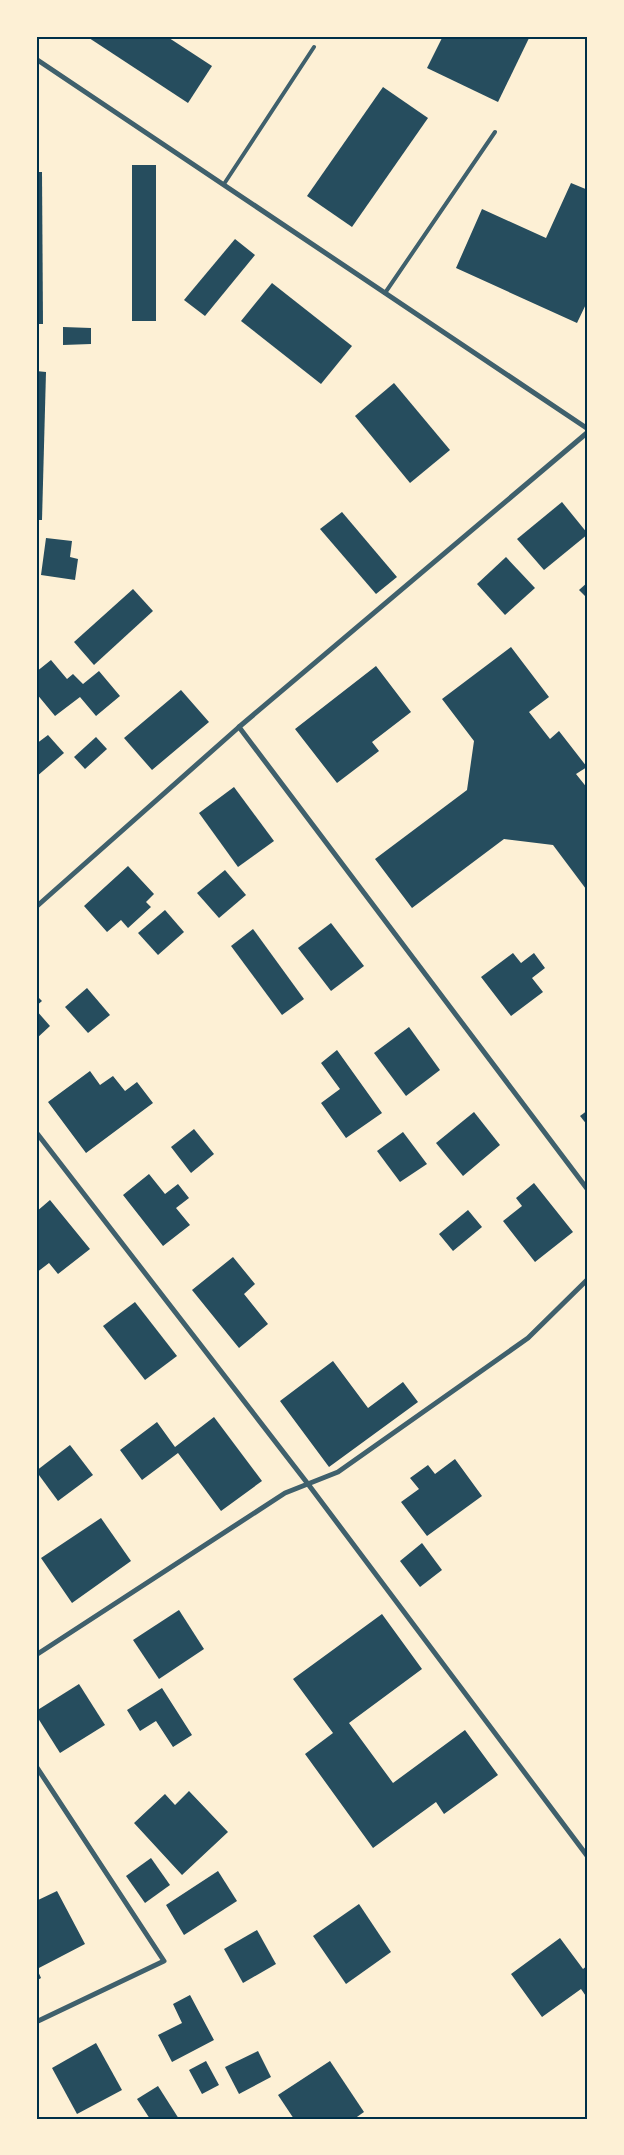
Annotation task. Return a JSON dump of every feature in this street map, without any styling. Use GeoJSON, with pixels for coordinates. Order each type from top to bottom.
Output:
{"type":"FeatureCollection","features":[{"type":"Feature","properties":{"kind":"street"},"geometry":{"type":"LineString","coordinates":[[36,59],[588,431],[239,727],[36,907]]}},
{"type":"Feature","properties":{"kind":"street"},"geometry":{"type":"LineString","coordinates":[[239,727],[588,1190]]}},
{"type":"Feature","properties":{"kind":"street"},"geometry":{"type":"LineString","coordinates":[[36,1132],[308,1484],[588,1857]]}},
{"type":"Feature","properties":{"kind":"street"},"geometry":{"type":"LineString","coordinates":[[36,1655],[285,1494],[338,1472],[528,1338],[588,1279]]}},
{"type":"Feature","properties":{"kind":"street"},"geometry":{"type":"LineString","coordinates":[[36,1766],[164,1961],[36,2022]]}},
{"type":"Feature","properties":{"kind":"lane"},"geometry":{"type":"LineString","coordinates":[[224,184],[314,47]]}},
{"type":"Feature","properties":{"kind":"lane"},"geometry":{"type":"LineString","coordinates":[[385,293],[495,132]]}},
{"type":"Feature","properties":{"kind":"building"},"geometry":{"type":"Polygon","coordinates":[[[86,36],[166,36],[212,66],[188,103],[86,36]]]}},
{"type":"Feature","properties":{"kind":"building"},"geometry":{"type":"Polygon","coordinates":[[[443,36],[530,36],[498,102],[427,68],[443,36]]]}},
{"type":"Feature","properties":{"kind":"building"},"geometry":{"type":"Polygon","coordinates":[[[383,87],[428,118],[352,227],[307,196],[383,87]]]}},
{"type":"Feature","properties":{"kind":"building"},"geometry":{"type":"Polygon","coordinates":[[[132,165],[156,165],[156,321],[132,321],[132,165]]]}},
{"type":"Feature","properties":{"kind":"building"},"geometry":{"type":"Polygon","coordinates":[[[36,172],[42,172],[43,324],[36,324],[36,172]]]}},
{"type":"Feature","properties":{"kind":"building"},"geometry":{"type":"Polygon","coordinates":[[[571,183],[588,190],[588,300],[577,323],[456,268],[482,209],[546,238],[571,183]]]}},
{"type":"Feature","properties":{"kind":"building"},"geometry":{"type":"Polygon","coordinates":[[[235,239],[255,255],[205,316],[184,300],[235,239]]]}},
{"type":"Feature","properties":{"kind":"building"},"geometry":{"type":"Polygon","coordinates":[[[272,283],[352,346],[321,384],[241,321],[272,283]]]}},
{"type":"Feature","properties":{"kind":"building"},"geometry":{"type":"Polygon","coordinates":[[[63,327],[91,328],[91,344],[63,345],[63,327]]]}},
{"type":"Feature","properties":{"kind":"building"},"geometry":{"type":"Polygon","coordinates":[[[36,371],[46,372],[42,520],[36,520],[36,371]]]}},
{"type":"Feature","properties":{"kind":"building"},"geometry":{"type":"Polygon","coordinates":[[[394,383],[450,450],[410,483],[355,416],[394,383]]]}},
{"type":"Feature","properties":{"kind":"building"},"geometry":{"type":"Polygon","coordinates":[[[562,502],[588,534],[544,570],[517,539],[562,502]]]}},
{"type":"Feature","properties":{"kind":"building"},"geometry":{"type":"Polygon","coordinates":[[[342,512],[397,577],[376,594],[320,529],[342,512]]]}},
{"type":"Feature","properties":{"kind":"building"},"geometry":{"type":"Polygon","coordinates":[[[46,538],[72,541],[70,557],[78,559],[75,580],[41,575],[46,538]]]}},
{"type":"Feature","properties":{"kind":"building"},"geometry":{"type":"Polygon","coordinates":[[[506,557],[535,588],[505,615],[477,584],[506,557]]]}},
{"type":"Feature","properties":{"kind":"building"},"geometry":{"type":"Polygon","coordinates":[[[588,582],[588,599],[579,590],[588,582]]]}},
{"type":"Feature","properties":{"kind":"building"},"geometry":{"type":"Polygon","coordinates":[[[133,589],[153,611],[94,665],[74,642],[133,589]]]}},
{"type":"Feature","properties":{"kind":"building"},"geometry":{"type":"Polygon","coordinates":[[[511,647],[549,697],[529,712],[550,739],[559,731],[587,767],[576,774],[588,789],[588,888],[586,889],[553,845],[504,839],[412,908],[375,859],[467,790],[474,741],[442,699],[511,647]]]}},
{"type":"Feature","properties":{"kind":"building"},"geometry":{"type":"Polygon","coordinates":[[[51,660],[67,679],[73,674],[83,684],[99,671],[120,696],[96,716],[80,697],[55,716],[36,693],[36,672],[51,660]]]}},
{"type":"Feature","properties":{"kind":"building"},"geometry":{"type":"Polygon","coordinates":[[[376,666],[411,712],[372,742],[379,751],[337,783],[295,729],[376,666]]]}},
{"type":"Feature","properties":{"kind":"building"},"geometry":{"type":"Polygon","coordinates":[[[181,690],[209,722],[152,770],[124,738],[181,690]]]}},
{"type":"Feature","properties":{"kind":"building"},"geometry":{"type":"Polygon","coordinates":[[[48,735],[64,753],[36,777],[36,744],[48,735]]]}},
{"type":"Feature","properties":{"kind":"building"},"geometry":{"type":"Polygon","coordinates":[[[96,737],[107,749],[85,769],[74,757],[96,737]]]}},
{"type":"Feature","properties":{"kind":"building"},"geometry":{"type":"Polygon","coordinates":[[[234,787],[274,841],[238,867],[199,813],[234,787]]]}},
{"type":"Feature","properties":{"kind":"building"},"geometry":{"type":"Polygon","coordinates":[[[128,866],[154,894],[146,902],[151,907],[128,928],[121,920],[107,932],[84,906],[128,866]]]}},
{"type":"Feature","properties":{"kind":"building"},"geometry":{"type":"Polygon","coordinates":[[[225,870],[246,895],[219,918],[197,893],[225,870]]]}},
{"type":"Feature","properties":{"kind":"building"},"geometry":{"type":"Polygon","coordinates":[[[165,910],[184,932],[158,955],[138,933],[165,910]]]}},
{"type":"Feature","properties":{"kind":"building"},"geometry":{"type":"Polygon","coordinates":[[[331,923],[364,966],[331,991],[298,948],[331,923]]]}},
{"type":"Feature","properties":{"kind":"building"},"geometry":{"type":"Polygon","coordinates":[[[253,929],[304,999],[282,1015],[231,946],[253,929]]]}},
{"type":"Feature","properties":{"kind":"building"},"geometry":{"type":"Polygon","coordinates":[[[513,953],[521,963],[534,953],[545,968],[532,978],[543,992],[511,1016],[481,977],[513,953]]]}},
{"type":"Feature","properties":{"kind":"building"},"geometry":{"type":"Polygon","coordinates":[[[87,988],[110,1015],[88,1033],[65,1007],[87,988]]]}},
{"type":"Feature","properties":{"kind":"building"},"geometry":{"type":"Polygon","coordinates":[[[36,995],[42,1001],[36,1006],[36,995]]]}},
{"type":"Feature","properties":{"kind":"building"},"geometry":{"type":"Polygon","coordinates":[[[36,1010],[50,1026],[36,1039],[36,1010]]]}},
{"type":"Feature","properties":{"kind":"building"},"geometry":{"type":"Polygon","coordinates":[[[409,1027],[440,1070],[406,1096],[374,1053],[409,1027]]]}},
{"type":"Feature","properties":{"kind":"building"},"geometry":{"type":"Polygon","coordinates":[[[337,1050],[382,1113],[346,1138],[321,1103],[340,1089],[321,1063],[337,1050]]]}},
{"type":"Feature","properties":{"kind":"building"},"geometry":{"type":"Polygon","coordinates":[[[90,1071],[100,1085],[113,1076],[125,1091],[137,1082],[153,1103],[86,1153],[48,1102],[90,1071]]]}},
{"type":"Feature","properties":{"kind":"building"},"geometry":{"type":"Polygon","coordinates":[[[588,1110],[588,1126],[580,1116],[588,1110]]]}},
{"type":"Feature","properties":{"kind":"building"},"geometry":{"type":"Polygon","coordinates":[[[474,1112],[500,1145],[463,1176],[436,1143],[474,1112]]]}},
{"type":"Feature","properties":{"kind":"building"},"geometry":{"type":"Polygon","coordinates":[[[194,1129],[214,1154],[191,1173],[171,1147],[194,1129]]]}},
{"type":"Feature","properties":{"kind":"building"},"geometry":{"type":"Polygon","coordinates":[[[403,1132],[427,1164],[400,1182],[377,1151],[403,1132]]]}},
{"type":"Feature","properties":{"kind":"building"},"geometry":{"type":"Polygon","coordinates":[[[149,1174],[165,1194],[178,1184],[189,1198],[176,1208],[190,1225],[163,1246],[123,1195],[149,1174]]]}},
{"type":"Feature","properties":{"kind":"building"},"geometry":{"type":"Polygon","coordinates":[[[534,1183],[573,1232],[535,1262],[503,1221],[522,1206],[516,1198],[534,1183]]]}},
{"type":"Feature","properties":{"kind":"building"},"geometry":{"type":"Polygon","coordinates":[[[50,1200],[90,1249],[58,1274],[49,1263],[36,1273],[36,1212],[50,1200]]]}},
{"type":"Feature","properties":{"kind":"building"},"geometry":{"type":"Polygon","coordinates":[[[468,1210],[482,1227],[453,1251],[439,1234],[468,1210]]]}},
{"type":"Feature","properties":{"kind":"building"},"geometry":{"type":"Polygon","coordinates":[[[233,1257],[255,1284],[244,1294],[268,1324],[239,1348],[192,1290],[233,1257]]]}},
{"type":"Feature","properties":{"kind":"building"},"geometry":{"type":"Polygon","coordinates":[[[135,1302],[177,1356],[145,1380],[103,1326],[135,1302]]]}},
{"type":"Feature","properties":{"kind":"building"},"geometry":{"type":"Polygon","coordinates":[[[333,1361],[368,1408],[403,1382],[418,1402],[329,1467],[280,1401],[333,1361]]]}},
{"type":"Feature","properties":{"kind":"building"},"geometry":{"type":"Polygon","coordinates":[[[214,1417],[262,1481],[221,1511],[178,1453],[142,1480],[120,1450],[157,1422],[175,1447],[214,1417]]]}},
{"type":"Feature","properties":{"kind":"building"},"geometry":{"type":"Polygon","coordinates":[[[70,1445],[93,1475],[58,1501],[36,1471],[70,1445]]]}},
{"type":"Feature","properties":{"kind":"building"},"geometry":{"type":"Polygon","coordinates":[[[455,1459],[482,1496],[427,1536],[401,1502],[419,1489],[410,1478],[428,1465],[435,1474],[455,1459]]]}},
{"type":"Feature","properties":{"kind":"building"},"geometry":{"type":"Polygon","coordinates":[[[101,1518],[131,1561],[72,1603],[41,1558],[101,1518]]]}},
{"type":"Feature","properties":{"kind":"building"},"geometry":{"type":"Polygon","coordinates":[[[422,1543],[442,1570],[420,1587],[400,1561],[422,1543]]]}},
{"type":"Feature","properties":{"kind":"building"},"geometry":{"type":"Polygon","coordinates":[[[179,1610],[204,1649],[159,1679],[133,1640],[179,1610]]]}},
{"type":"Feature","properties":{"kind":"building"},"geometry":{"type":"Polygon","coordinates":[[[382,1614],[422,1669],[349,1723],[393,1783],[465,1730],[498,1775],[444,1814],[436,1802],[373,1848],[305,1754],[333,1733],[293,1679],[382,1614]]]}},
{"type":"Feature","properties":{"kind":"building"},"geometry":{"type":"Polygon","coordinates":[[[79,1684],[105,1725],[60,1753],[36,1715],[36,1711],[79,1684]]]}},
{"type":"Feature","properties":{"kind":"building"},"geometry":{"type":"Polygon","coordinates":[[[162,1688],[192,1735],[173,1747],[156,1721],[140,1731],[127,1710],[162,1688]]]}},
{"type":"Feature","properties":{"kind":"building"},"geometry":{"type":"Polygon","coordinates":[[[189,1791],[228,1832],[182,1875],[134,1823],[165,1794],[175,1805],[189,1791]]]}},
{"type":"Feature","properties":{"kind":"building"},"geometry":{"type":"Polygon","coordinates":[[[151,1858],[170,1885],[145,1903],[126,1876],[151,1858]]]}},
{"type":"Feature","properties":{"kind":"building"},"geometry":{"type":"Polygon","coordinates":[[[218,1871],[237,1901],[184,1935],[166,1905],[218,1871]]]}},
{"type":"Feature","properties":{"kind":"building"},"geometry":{"type":"Polygon","coordinates":[[[57,1891],[85,1944],[37,1969],[41,1978],[36,1981],[36,1901],[57,1891]]]}},
{"type":"Feature","properties":{"kind":"building"},"geometry":{"type":"Polygon","coordinates":[[[359,1904],[391,1952],[346,1984],[313,1936],[359,1904]]]}},
{"type":"Feature","properties":{"kind":"building"},"geometry":{"type":"Polygon","coordinates":[[[257,1930],[276,1964],[243,1983],[224,1949],[257,1930]]]}},
{"type":"Feature","properties":{"kind":"building"},"geometry":{"type":"Polygon","coordinates":[[[560,1938],[583,1969],[588,1965],[588,1999],[581,1989],[542,2017],[511,1974],[560,1938]]]}},
{"type":"Feature","properties":{"kind":"building"},"geometry":{"type":"Polygon","coordinates":[[[190,1995],[214,2040],[172,2062],[158,2035],[182,2023],[173,2004],[190,1995]]]}},
{"type":"Feature","properties":{"kind":"building"},"geometry":{"type":"Polygon","coordinates":[[[96,2043],[122,2090],[77,2114],[52,2068],[96,2043]]]}},
{"type":"Feature","properties":{"kind":"building"},"geometry":{"type":"Polygon","coordinates":[[[258,2051],[271,2077],[239,2094],[225,2067],[258,2051]]]}},
{"type":"Feature","properties":{"kind":"building"},"geometry":{"type":"Polygon","coordinates":[[[206,2061],[219,2085],[202,2094],[189,2070],[206,2061]]]}},
{"type":"Feature","properties":{"kind":"building"},"geometry":{"type":"Polygon","coordinates":[[[330,2061],[364,2112],[354,2119],[294,2119],[278,2095],[330,2061]]]}},
{"type":"Feature","properties":{"kind":"building"},"geometry":{"type":"Polygon","coordinates":[[[158,2086],[179,2119],[150,2119],[137,2099],[158,2086]]]}}]}
